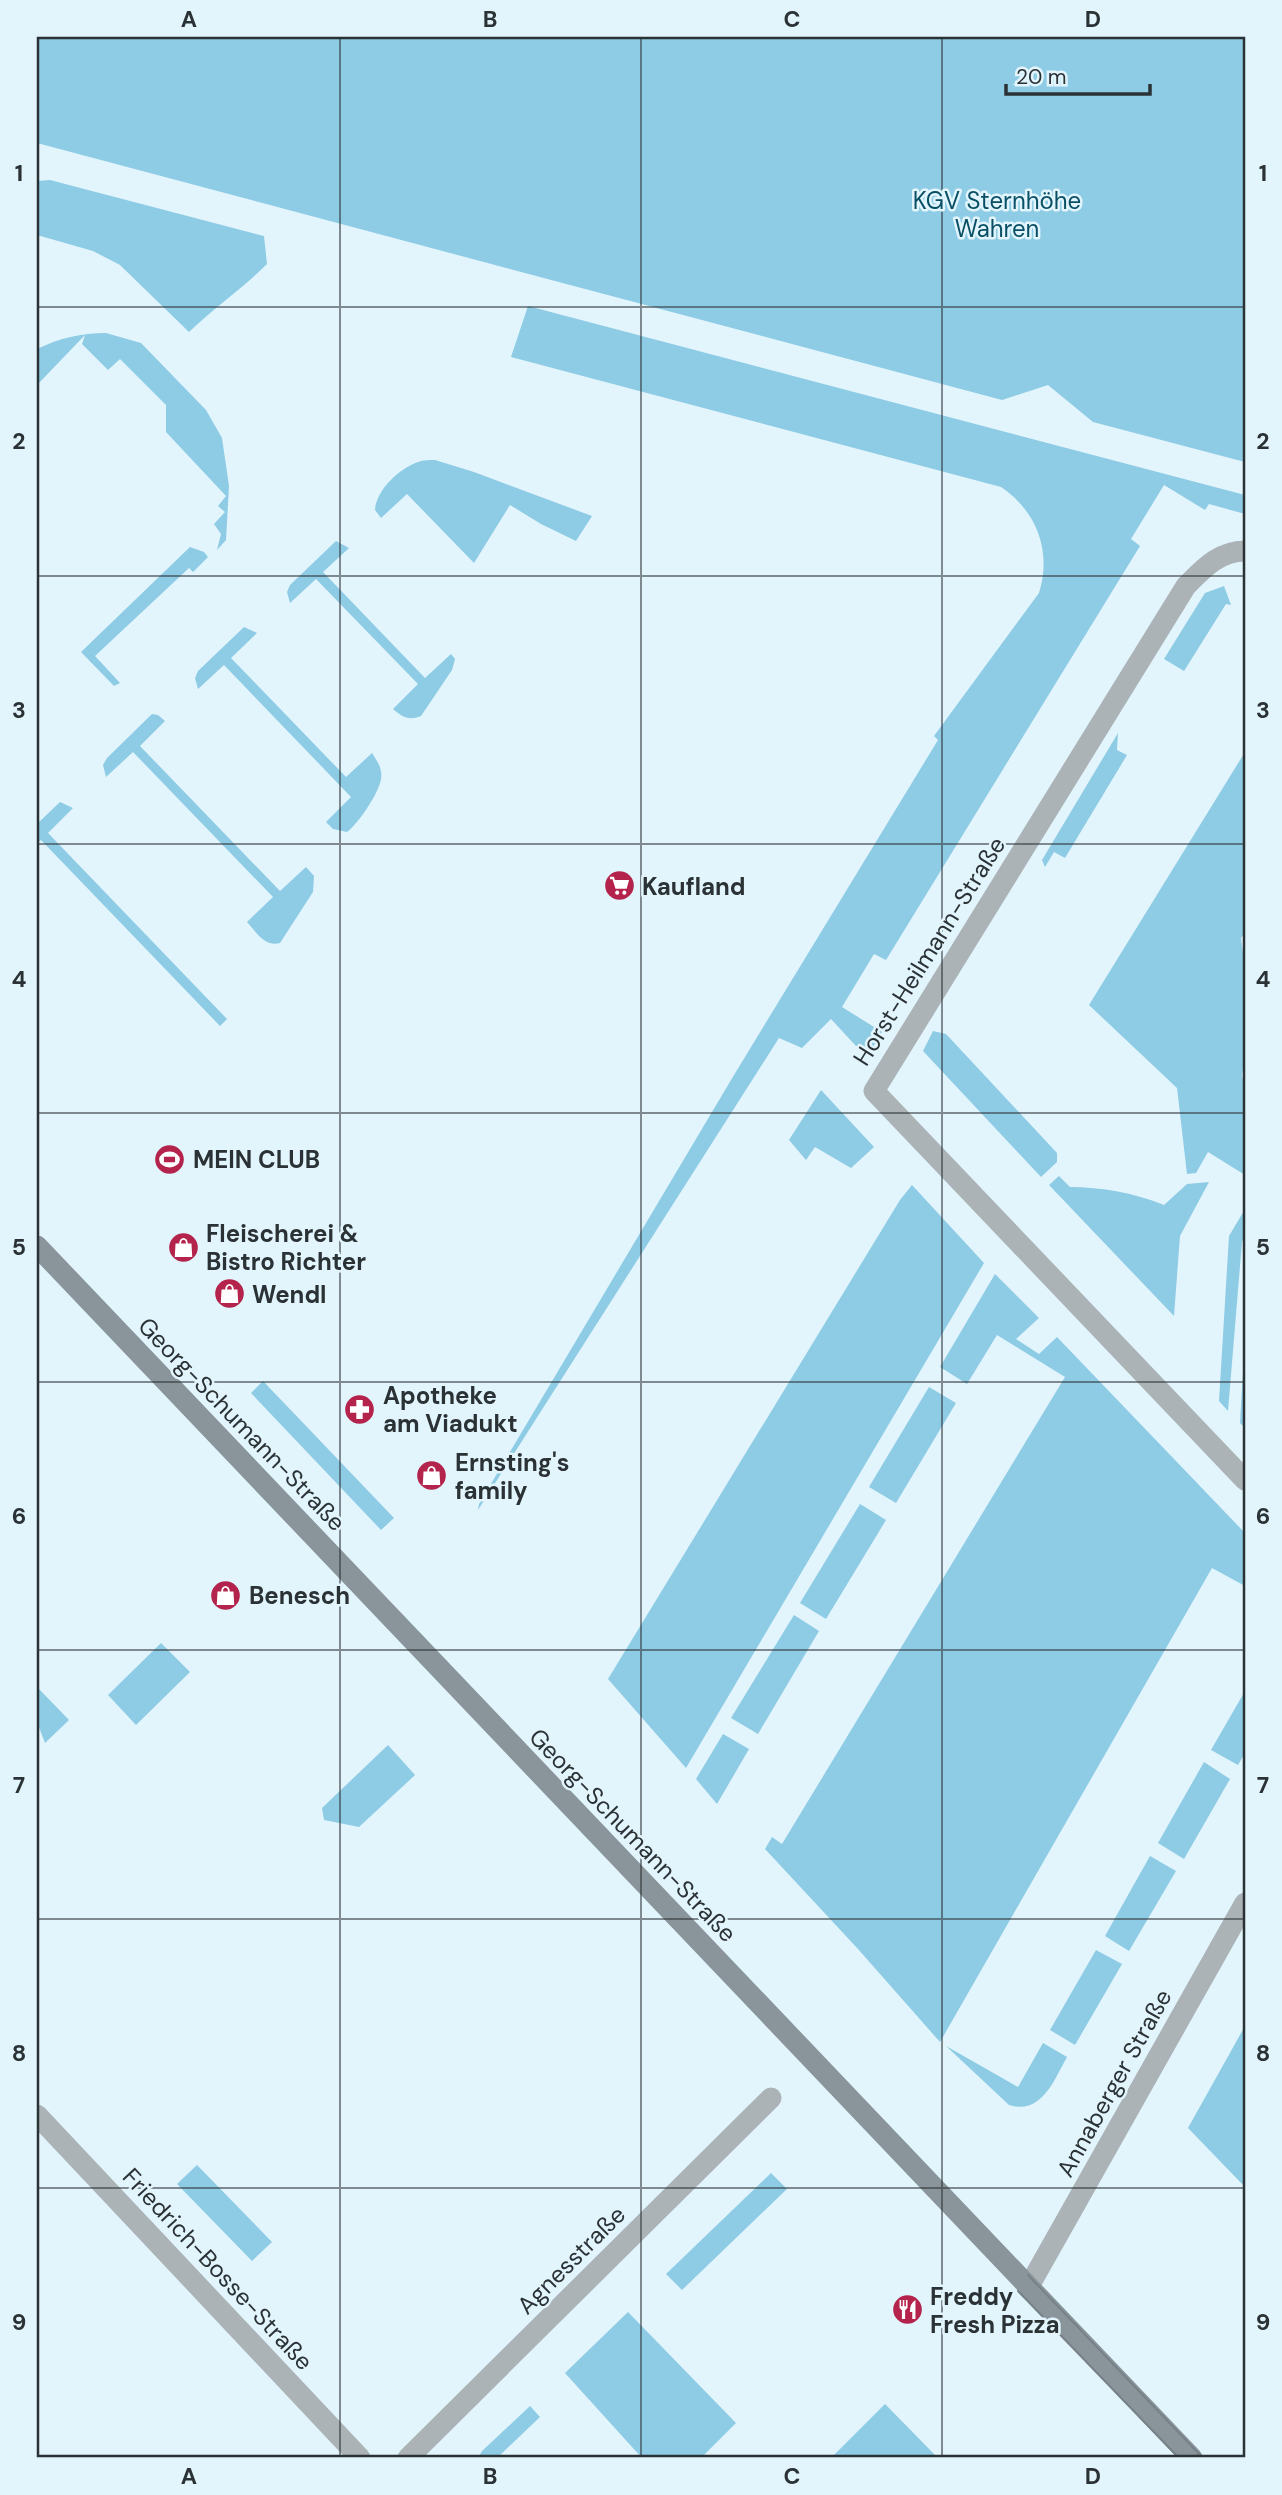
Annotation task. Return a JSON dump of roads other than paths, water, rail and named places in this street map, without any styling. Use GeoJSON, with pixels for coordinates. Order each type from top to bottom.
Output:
{"type":"FeatureCollection","features":[{"type":"Feature","properties":{"kind":"main road","name":"Georg-Schumann-Straße"},"geometry":{"type":"LineString","coordinates":[[37,1247],[1192,2458]]}},
{"type":"Feature","properties":{"kind":"street","name":"Horst-Heilmann-Straße"},"geometry":{"type":"LineString","coordinates":[[1245,551],[1234,551],[1210,562],[1186,586],[874,1091],[1245,1480]]}},
{"type":"Feature","properties":{"kind":"street","name":"Annaberger Straße"},"geometry":{"type":"LineString","coordinates":[[1028,2288],[1245,1903]]}},
{"type":"Feature","properties":{"kind":"street","name":"Agnesstraße"},"geometry":{"type":"LineString","coordinates":[[408,2458],[771,2098]]}},
{"type":"Feature","properties":{"kind":"street","name":"Friedrich-Bosse-Straße"},"geometry":{"type":"LineString","coordinates":[[37,2115],[360,2458]]}},
{"type":"Feature","properties":{"kind":"tram line"},"geometry":{"type":"LineString","coordinates":[[1028,2275],[1203,2458]]}},
{"type":"Feature","properties":{"kind":"tram line"},"geometry":{"type":"LineString","coordinates":[[1018,2291],[1179,2458]]}},
{"type":"Feature","properties":{"kind":"place","name":"Kaufland"},"geometry":{"type":"Point","coordinates":[619,886]}},
{"type":"Feature","properties":{"kind":"place","name":"MEIN CLUB"},"geometry":{"type":"Point","coordinates":[170,1159]}},
{"type":"Feature","properties":{"kind":"place","name":"Fleischerei & Bistro Richter"},"geometry":{"type":"Point","coordinates":[183,1247]}},
{"type":"Feature","properties":{"kind":"place","name":"Wendl"},"geometry":{"type":"Point","coordinates":[229,1294]}},
{"type":"Feature","properties":{"kind":"place","name":"Apotheke am Viadukt"},"geometry":{"type":"Point","coordinates":[360,1409]}},
{"type":"Feature","properties":{"kind":"place","name":"Ernsting's family"},"geometry":{"type":"Point","coordinates":[432,1476]}},
{"type":"Feature","properties":{"kind":"place","name":"Benesch"},"geometry":{"type":"Point","coordinates":[226,1595]}},
{"type":"Feature","properties":{"kind":"place","name":"Freddy Fresh Pizza"},"geometry":{"type":"Point","coordinates":[907,2310]}},
{"type":"Feature","properties":{"kind":"park label","name":"KGV Sternhöhe Wahren"},"geometry":{"type":"Point","coordinates":[997,214]}}]}
